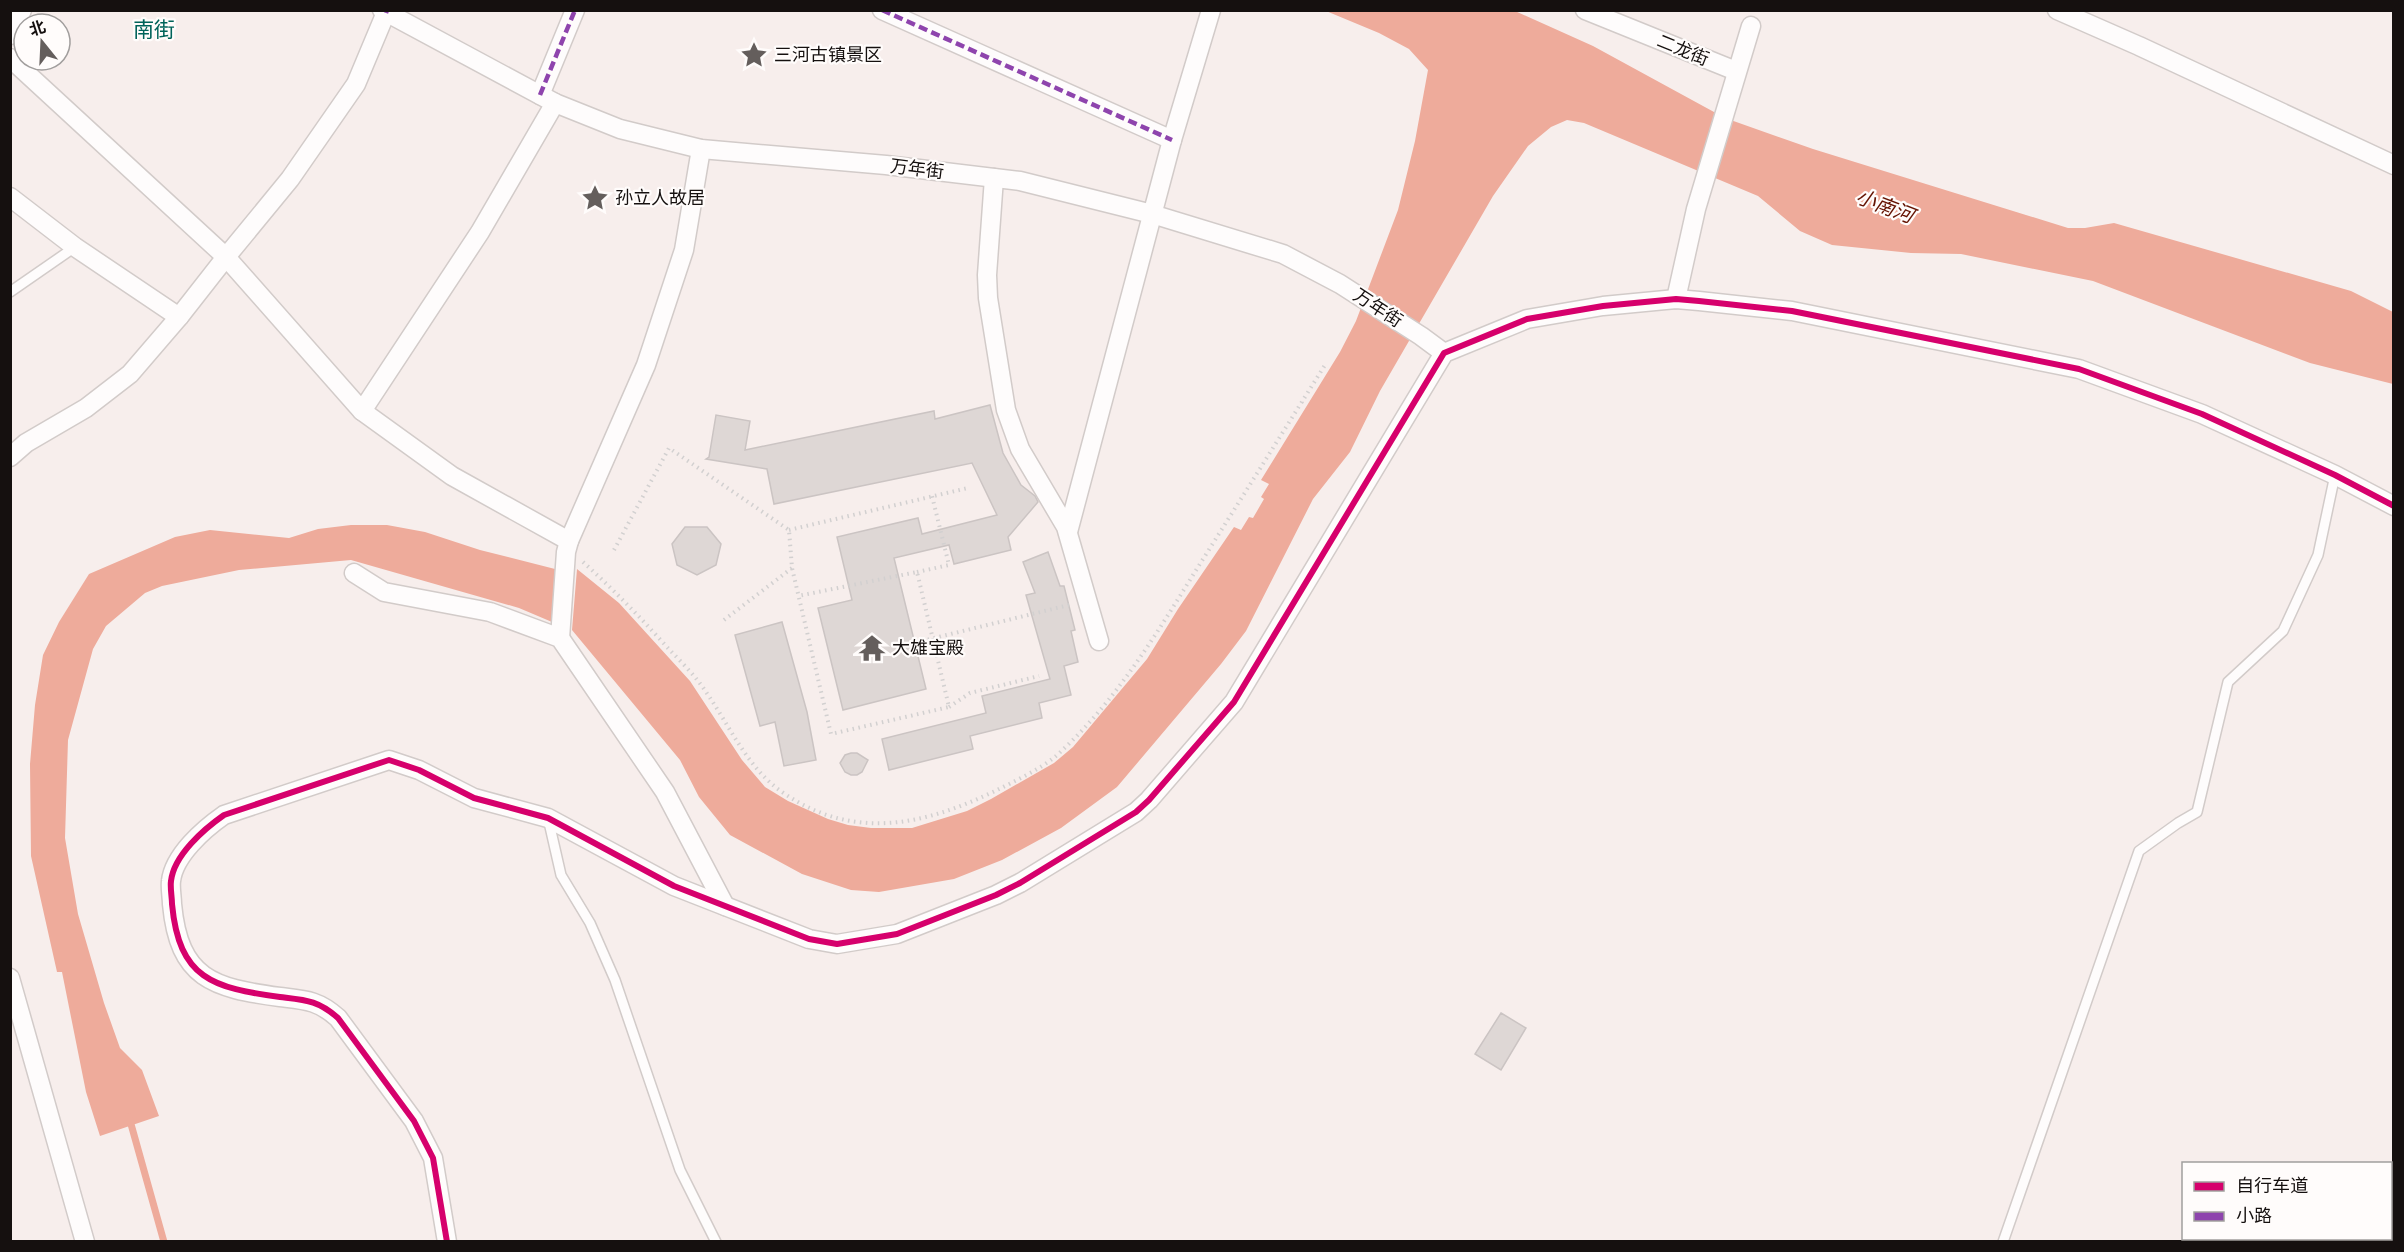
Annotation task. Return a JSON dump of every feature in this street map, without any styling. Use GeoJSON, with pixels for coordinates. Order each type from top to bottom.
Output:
{"type":"FeatureCollection","features":[{"type":"Feature","properties":{"kind":"street"},"geometry":{"type":"LineString","coordinates":[[10,35],[22,10]]}},
{"type":"Feature","properties":{"kind":"street"},"geometry":{"type":"LineString","coordinates":[[362,411],[480,231],[547,99],[575,10]]}},
{"type":"Feature","properties":{"kind":"street"},"geometry":{"type":"LineString","coordinates":[[882,10],[1172,140]]}},
{"type":"Feature","properties":{"kind":"street"},"geometry":{"type":"LineString","coordinates":[[1068,532],[1172,140],[1211,10]]}},
{"type":"Feature","properties":{"kind":"street","name":"二龙街"},"geometry":{"type":"LineString","coordinates":[[1585,10],[1736,71]]}},
{"type":"Feature","properties":{"kind":"street"},"geometry":{"type":"LineString","coordinates":[[2057,10],[2394,165]]}},
{"type":"Feature","properties":{"kind":"street"},"geometry":{"type":"LineString","coordinates":[[10,457],[26,443],[86,408],[130,374],[179,317],[290,179],[356,84],[385,11]]}},
{"type":"Feature","properties":{"kind":"street","name":"万年街"},"geometry":{"type":"LineString","coordinates":[[385,11],[547,99],[621,129],[701,149],[886,165],[1020,181],[1152,214],[1282,254],[1341,284],[1444,353]]}},
{"type":"Feature","properties":{"kind":"street"},"geometry":{"type":"LineString","coordinates":[[1676,299],[1696,209],[1751,26]]}},
{"type":"Feature","properties":{"kind":"street"},"geometry":{"type":"LineString","coordinates":[[10,58],[226,257],[362,411],[452,476],[572,551]]}},
{"type":"Feature","properties":{"kind":"street"},"geometry":{"type":"LineString","coordinates":[[560,638],[572,551],[646,365],[684,250],[701,149]]}},
{"type":"Feature","properties":{"kind":"street"},"geometry":{"type":"LineString","coordinates":[[994,178],[987,275],[988,297],[1006,410],[1020,449],[1068,532],[1098,641]]}},
{"type":"Feature","properties":{"kind":"street"},"geometry":{"type":"LineString","coordinates":[[10,197],[75,247],[179,317]]}},
{"type":"Feature","properties":{"kind":"street"},"geometry":{"type":"LineString","coordinates":[[447,1242],[433,1158],[414,1121],[338,1018],[325,1006],[315,1001],[252,993],[210,981],[190,964],[178,943],[171,881],[177,865],[203,830],[225,815],[389,760],[419,770],[474,798],[548,818],[674,886],[809,939],[837,945],[897,934],[1020,883],[1136,812],[1165,784],[1234,702],[1444,353],[1527,319],[1602,306],[1676,299],[1792,311],[2079,369],[2202,414],[2335,475],[2394,506]]}},
{"type":"Feature","properties":{"kind":"street"},"geometry":{"type":"LineString","coordinates":[[354,573],[384,592],[490,612],[560,638],[665,792],[725,906]]}},
{"type":"Feature","properties":{"kind":"street"},"geometry":{"type":"LineString","coordinates":[[10,978],[85,1242]]}},
{"type":"Feature","properties":{"kind":"lane"},"geometry":{"type":"LineString","coordinates":[[10,292],[75,247]]}},
{"type":"Feature","properties":{"kind":"lane"},"geometry":{"type":"LineString","coordinates":[[2002,1242],[2139,851],[2197,812],[2228,682],[2283,631],[2318,555],[2335,475]]}},
{"type":"Feature","properties":{"kind":"lane"},"geometry":{"type":"LineString","coordinates":[[548,818],[561,875],[590,923],[615,980],[680,1170],[716,1242]]}},
{"type":"Feature","properties":{"kind":"path"},"geometry":{"type":"LineString","coordinates":[[572,551],[625,601],[693,676],[758,770],[777,788],[802,804],[852,820],[900,823],[920,820],[959,808],[1010,783],[1053,758],[1081,730],[1142,656],[1325,365]]}},
{"type":"Feature","properties":{"kind":"path"},"geometry":{"type":"LineString","coordinates":[[614,550],[669,448],[789,530],[968,488]]}},
{"type":"Feature","properties":{"kind":"path"},"geometry":{"type":"LineString","coordinates":[[798,596],[949,565],[932,496]]}},
{"type":"Feature","properties":{"kind":"path"},"geometry":{"type":"LineString","coordinates":[[789,530],[792,568],[831,734],[949,707],[970,693],[1039,676]]}},
{"type":"Feature","properties":{"kind":"path"},"geometry":{"type":"LineString","coordinates":[[724,620],[792,568]]}},
{"type":"Feature","properties":{"kind":"path"},"geometry":{"type":"LineString","coordinates":[[918,572],[949,707]]}},
{"type":"Feature","properties":{"kind":"path"},"geometry":{"type":"LineString","coordinates":[[922,641],[1088,601]]}},
{"type":"Feature","properties":{"kind":"water","name":"小南河"},"geometry":{"type":"Polygon","coordinates":[[[1326,11],[1515,11],[1593,46],[1725,118],[1813,149],[2068,228],[2085,228],[2114,223],[2351,291],[2393,312],[2393,384],[2310,363],[2093,281],[1961,254],[1911,253],[1832,245],[1800,231],[1758,196],[1584,123],[1567,120],[1551,127],[1528,146],[1493,196],[1380,391],[1350,452],[1313,499],[1246,631],[1117,787],[1061,828],[1002,860],[954,879],[879,892],[851,890],[802,874],[730,835],[699,797],[680,760],[572,630],[577,569],[619,603],[690,681],[742,760],[765,787],[788,801],[828,819],[871,828],[912,828],[967,811],[1054,763],[1073,747],[1147,659],[1234,527],[1241,530],[1249,517],[1253,518],[1264,499],[1261,497],[1269,484],[1261,480],[1340,352],[1356,321],[1398,210],[1415,141],[1428,70],[1409,49],[1379,33],[1326,11]]]}},
{"type":"Feature","properties":{"kind":"water"},"geometry":{"type":"Polygon","coordinates":[[[351,525],[387,525],[425,532],[480,550],[555,569],[552,622],[519,608],[351,560],[239,570],[162,586],[145,593],[106,626],[93,649],[68,740],[65,838],[78,914],[104,1003],[120,1048],[142,1070],[159,1116],[100,1136],[86,1092],[62,972],[57,972],[31,856],[30,764],[35,705],[43,655],[59,622],[89,574],[175,537],[210,530],[289,538],[318,529],[351,525]]]}},
{"type":"Feature","properties":{"kind":"building"},"geometry":{"type":"Polygon","coordinates":[[[990,405],[1003,453],[1021,485],[1035,496],[1038,502],[1008,537],[1011,550],[954,564],[949,545],[894,558],[926,689],[843,710],[818,608],[852,600],[837,537],[918,518],[922,534],[997,515],[972,463],[774,504],[767,469],[706,459],[709,457],[716,415],[750,421],[745,450],[934,411],[935,419],[990,405]]]}},
{"type":"Feature","properties":{"kind":"building"},"geometry":{"type":"Polygon","coordinates":[[[685,527],[707,527],[721,544],[716,565],[697,575],[677,565],[672,544],[685,527]]]}},
{"type":"Feature","properties":{"kind":"building"},"geometry":{"type":"Polygon","coordinates":[[[1048,552],[1060,586],[1064,586],[1075,630],[1071,631],[1078,662],[1064,666],[1071,695],[1039,703],[1042,718],[970,736],[973,749],[889,770],[882,739],[986,713],[982,696],[1050,679],[1026,595],[1035,593],[1023,562],[1048,552]]]}},
{"type":"Feature","properties":{"kind":"building"},"geometry":{"type":"Polygon","coordinates":[[[782,622],[807,712],[816,760],[784,766],[775,722],[760,726],[735,635],[782,622]]]}},
{"type":"Feature","properties":{"kind":"building"},"geometry":{"type":"Polygon","coordinates":[[[857,753],[868,760],[862,772],[857,775],[845,772],[840,763],[845,755],[857,753]]]}},
{"type":"Feature","properties":{"kind":"building"},"geometry":{"type":"Polygon","coordinates":[[[1501,1013],[1526,1028],[1501,1070],[1475,1054],[1501,1013]]]}},
{"type":"Feature","properties":{"kind":"waterway"},"geometry":{"type":"LineString","coordinates":[[129,1117],[164,1242]]}},
{"type":"Feature","properties":{"kind":"marked path"},"geometry":{"type":"LineString","coordinates":[[540,95],[575,10]]}},
{"type":"Feature","properties":{"kind":"marked path"},"geometry":{"type":"LineString","coordinates":[[882,10],[1172,140]]}},
{"type":"Feature","properties":{"kind":"cycle path"},"geometry":{"type":"LineString","coordinates":[[447,1242],[433,1158],[414,1121],[338,1018],[311,1002],[236,989],[218,983],[204,975],[192,964],[182,949],[172,904],[173,871],[191,844],[224,815],[389,760],[419,770],[474,798],[548,818],[674,886],[809,939],[837,944],[897,934],[996,895],[1020,883],[1136,812],[1149,800],[1234,702],[1444,353],[1527,319],[1603,306],[1676,299],[1792,311],[2079,369],[2202,414],[2335,475],[2394,506]]}},
{"type":"Feature","properties":{"kind":"place","name":"三河古镇景区"},"geometry":{"type":"Point","coordinates":[754,55]}},
{"type":"Feature","properties":{"kind":"place","name":"孙立人故居"},"geometry":{"type":"Point","coordinates":[595,198]}},
{"type":"Feature","properties":{"kind":"place","name":"大雄宝殿"},"geometry":{"type":"Point","coordinates":[872,648]}},
{"type":"Feature","properties":{"kind":"district","name":"南街"},"geometry":{"type":"Point","coordinates":[154,30]}}]}
